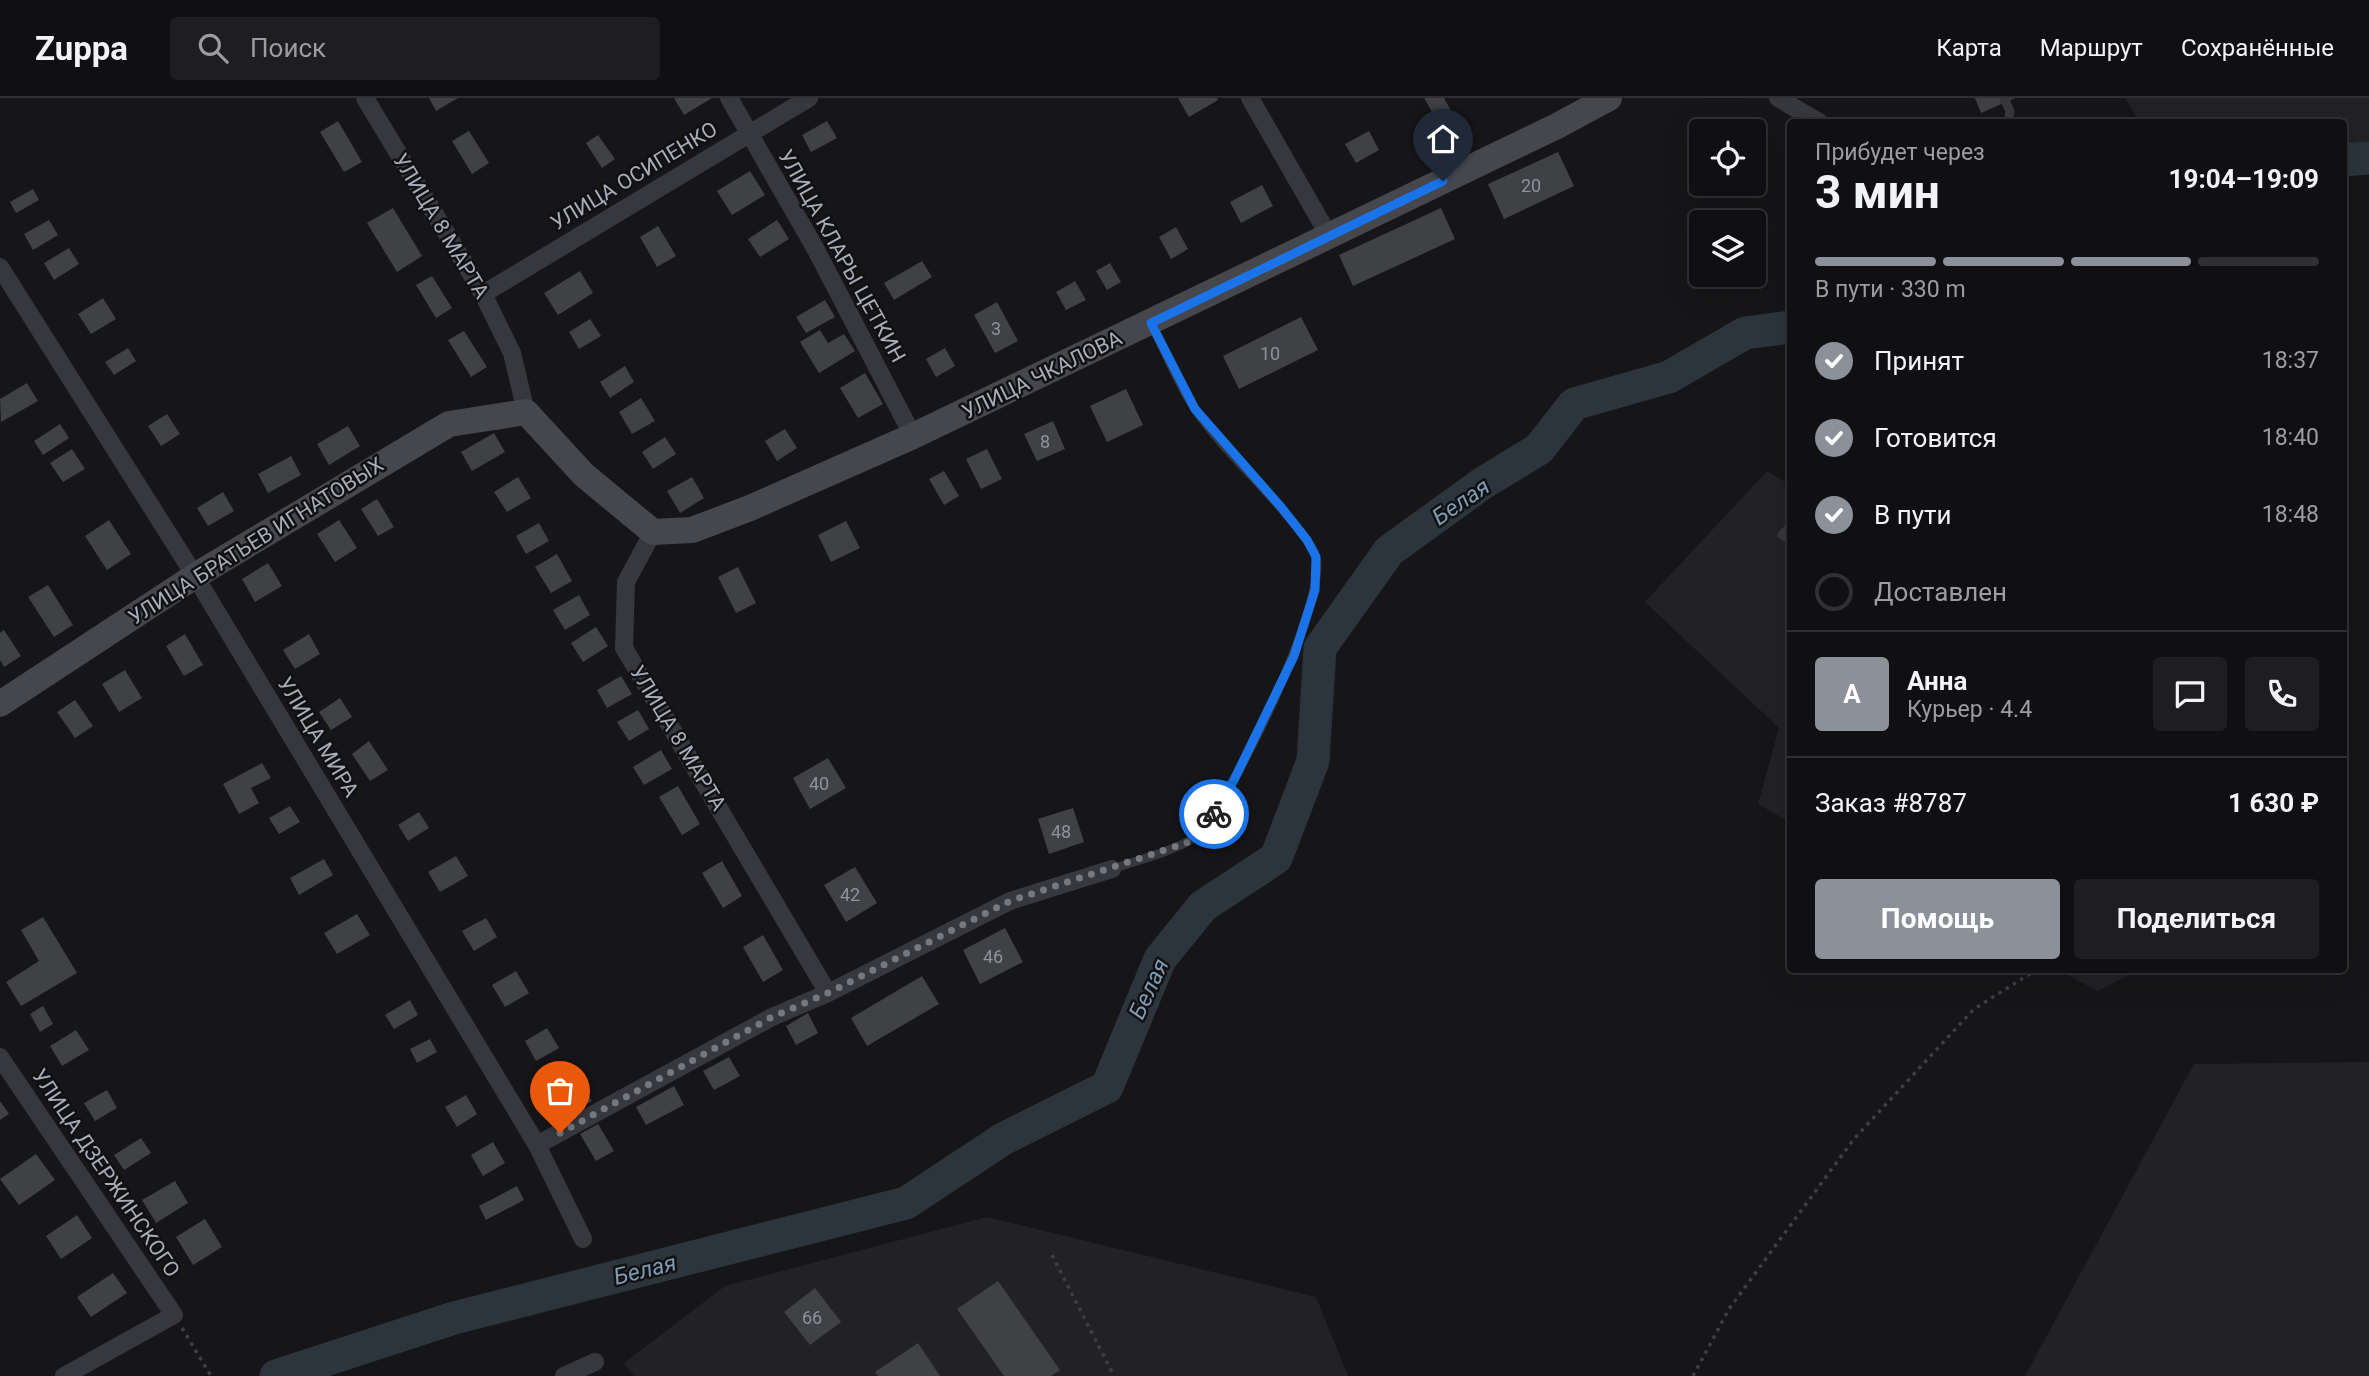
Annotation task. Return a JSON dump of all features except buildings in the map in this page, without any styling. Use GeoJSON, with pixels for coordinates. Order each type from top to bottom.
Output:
{"type":"FeatureCollection","features":[{"type":"Feature","properties":{"kind":"street","name":"УЛИЦА 8 МАРТА"},"geometry":{"type":"LineString","coordinates":[[365,98],[483,295],[512,354],[526,412],[584,475],[653,532],[626,582],[624,648],[828,993]]}},
{"type":"Feature","properties":{"kind":"street","name":"УЛИЦА КЛАРЫ ЦЕТКИН"},"geometry":{"type":"LineString","coordinates":[[729,98],[827,271],[913,436]]}},
{"type":"Feature","properties":{"kind":"street","name":"УЛИЦА ОСИПЕНКО"},"geometry":{"type":"LineString","coordinates":[[483,295],[809,98]]}},
{"type":"Feature","properties":{"kind":"street"},"geometry":{"type":"LineString","coordinates":[[1250,98],[1329,236]]}},
{"type":"Feature","properties":{"kind":"street","name":"УЛИЦА ЧКАЛОВА"},"geometry":{"type":"LineString","coordinates":[[653,532],[692,530],[750,509],[913,436],[1557,126],[1609,98]]}},
{"type":"Feature","properties":{"kind":"street"},"geometry":{"type":"LineString","coordinates":[[1778,98],[1814,119]]}},
{"type":"Feature","properties":{"kind":"street","name":"УЛИЦА МИРА"},"geometry":{"type":"LineString","coordinates":[[0,267],[195,576],[537,1145],[583,1239]]}},
{"type":"Feature","properties":{"kind":"street","name":"УЛИЦА БРАТЬЕВ ИГНАТОВЫХ"},"geometry":{"type":"LineString","coordinates":[[0,704],[195,576],[449,424],[526,412]]}},
{"type":"Feature","properties":{"kind":"street"},"geometry":{"type":"LineString","coordinates":[[537,1145],[772,1017],[828,993],[1010,901],[1112,869]]}},
{"type":"Feature","properties":{"kind":"street","name":"УЛИЦА ДЗЕРЖИНСКОГО"},"geometry":{"type":"LineString","coordinates":[[0,1057],[174,1315]]}},
{"type":"Feature","properties":{"kind":"street"},"geometry":{"type":"LineString","coordinates":[[64,1376],[174,1315]]}},
{"type":"Feature","properties":{"kind":"street"},"geometry":{"type":"LineString","coordinates":[[564,1376],[595,1369]]}},
{"type":"Feature","properties":{"kind":"lane"},"geometry":{"type":"LineString","coordinates":[[2004,98],[2010,111],[2009,119]]}},
{"type":"Feature","properties":{"kind":"lane"},"geometry":{"type":"LineString","coordinates":[[1112,869],[1189,842],[1204,828],[1234,780],[1294,656],[1315,590],[1316,557],[1307,540],[1195,409],[1151,323]]}},
{"type":"Feature","properties":{"kind":"path"},"geometry":{"type":"LineString","coordinates":[[1693,1376],[1729,1310],[1853,1140],[1973,1009],[2031,973]]}},
{"type":"Feature","properties":{"kind":"path"},"geometry":{"type":"LineString","coordinates":[[1052,1255],[1114,1376]]}},
{"type":"Feature","properties":{"kind":"path"},"geometry":{"type":"LineString","coordinates":[[174,1315],[211,1376]]}},
{"type":"Feature","properties":{"kind":"shaded area"},"geometry":{"type":"Polygon","coordinates":[[[2125,98],[2369,98],[2369,150],[2347,152],[2347,119],[2138,119],[2125,98]]]}},
{"type":"Feature","properties":{"kind":"shaded area"},"geometry":{"type":"Polygon","coordinates":[[[1767,471],[1787,483],[1787,820],[1758,804],[1779,728],[1645,602],[1767,471]]]}},
{"type":"Feature","properties":{"kind":"shaded area"},"geometry":{"type":"Polygon","coordinates":[[[2064,973],[2133,973],[2098,991],[2064,973]]]}},
{"type":"Feature","properties":{"kind":"shaded area"},"geometry":{"type":"Polygon","coordinates":[[[2369,1062],[2369,1376],[2025,1376],[2194,1064],[2369,1062]]]}},
{"type":"Feature","properties":{"kind":"shaded area"},"geometry":{"type":"Polygon","coordinates":[[[987,1217],[1316,1297],[1348,1376],[634,1376],[624,1363],[725,1286],[987,1217]]]}},
{"type":"Feature","properties":{"kind":"waterway","name":"Белая"},"geometry":{"type":"LineString","coordinates":[[2347,160],[2369,158]]}},
{"type":"Feature","properties":{"kind":"waterway","name":"Белая"},"geometry":{"type":"LineString","coordinates":[[276,1376],[454,1318],[906,1203],[1003,1139],[1107,1087],[1160,959],[1203,906],[1276,858],[1313,761],[1320,648],[1389,551],[1483,483],[1539,449],[1574,404],[1669,377],[1745,333],[1787,327]]}},
{"type":"Feature","properties":{"kind":"way so far"},"geometry":{"type":"LineString","coordinates":[[560,1133],[772,1017],[828,993],[1010,901],[1189,842],[1214,814]]}},
{"type":"Feature","properties":{"kind":"route"},"geometry":{"type":"LineString","coordinates":[[1214,814],[1234,780],[1294,656],[1315,590],[1316,557],[1307,540],[1281,507],[1195,409],[1151,323],[1443,181]]}}]}
